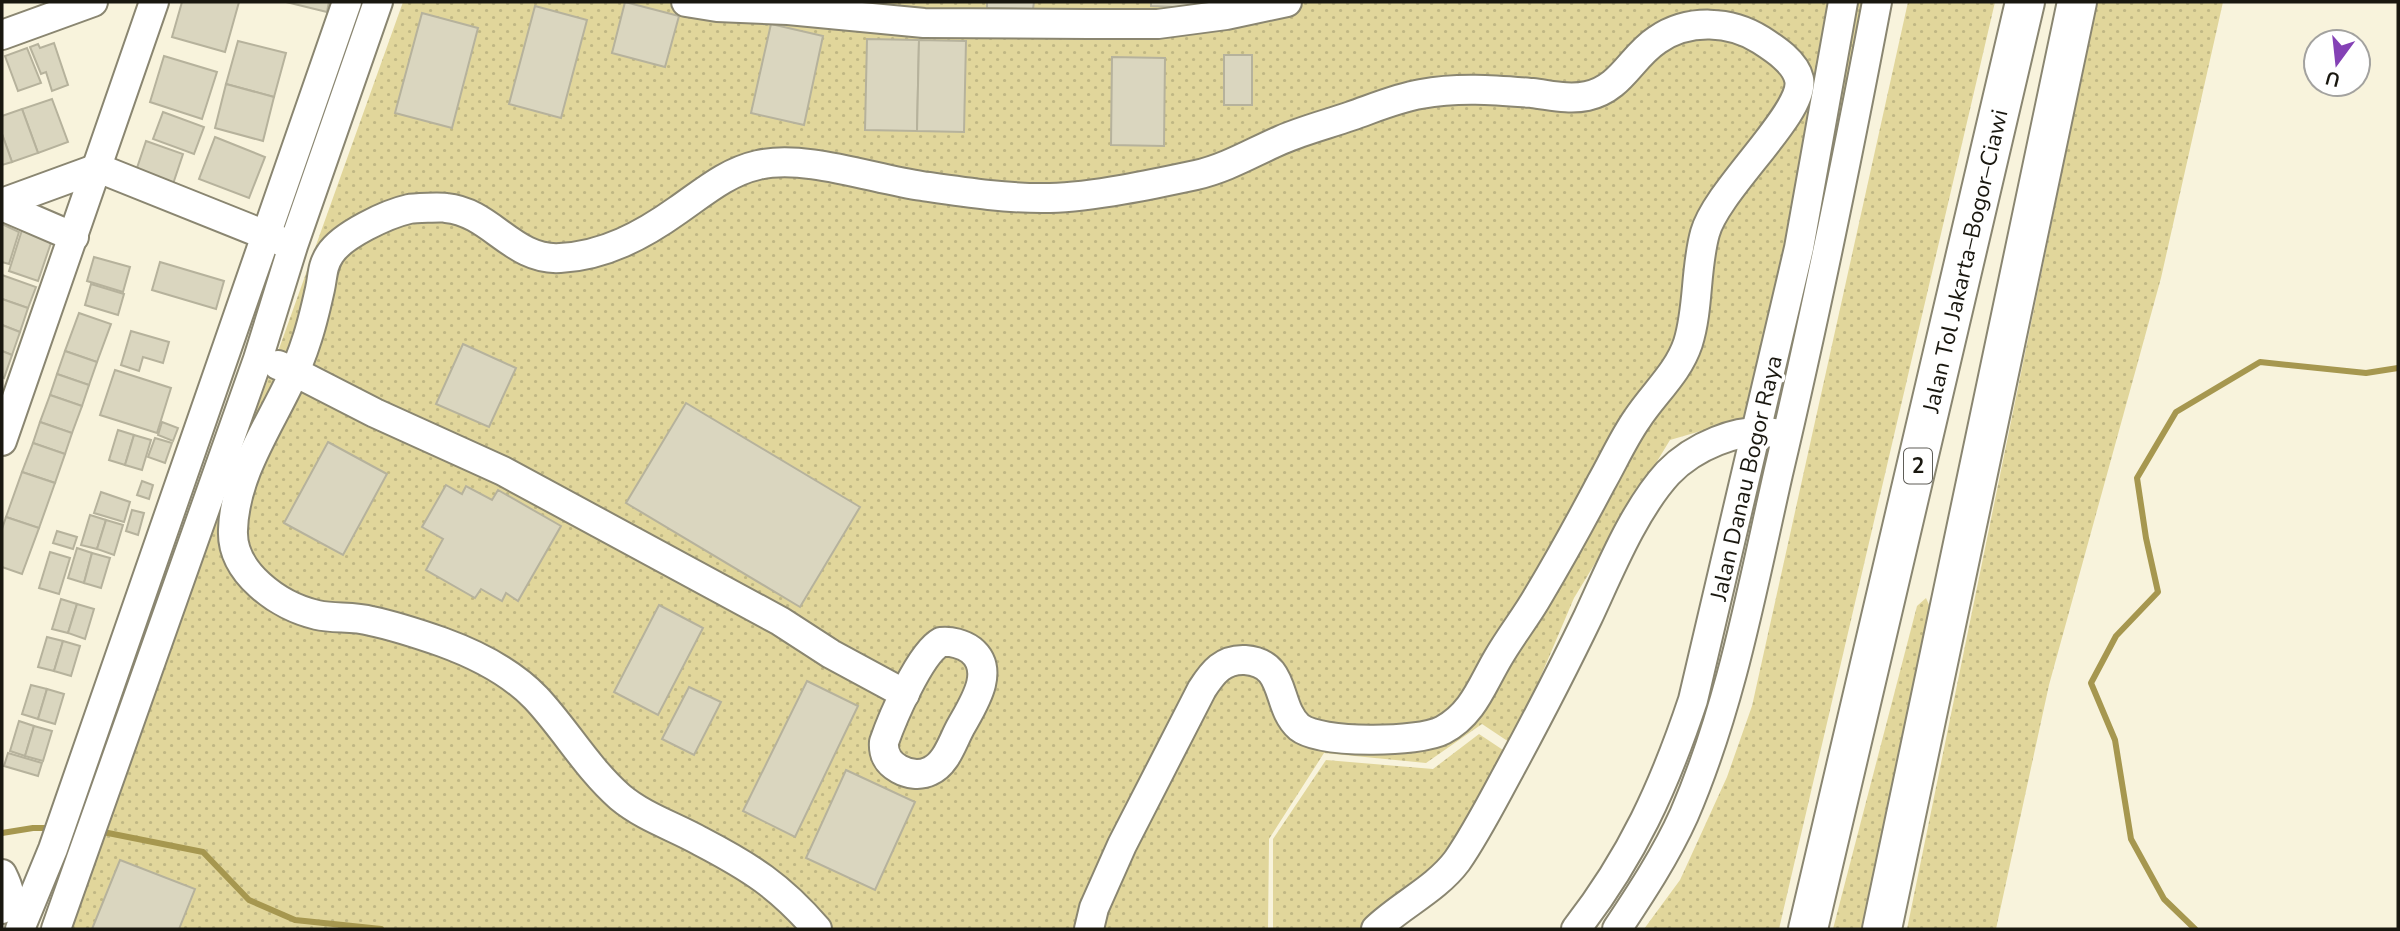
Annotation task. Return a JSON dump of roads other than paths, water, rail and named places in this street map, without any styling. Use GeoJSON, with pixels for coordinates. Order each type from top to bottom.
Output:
{"type":"FeatureCollection","features":[{"type":"Feature","properties":{"kind":"highway","name":"Jalan Tol Jakarta–Bogor–Ciawi"},"geometry":{"type":"LineString","coordinates":[[1808,929],[2025,2]]}},
{"type":"Feature","properties":{"kind":"highway"},"geometry":{"type":"LineString","coordinates":[[1882,929],[2077,2]]}},
{"type":"Feature","properties":{"kind":"street"},"geometry":{"type":"LineString","coordinates":[[2,35],[93,2]]}},
{"type":"Feature","properties":{"kind":"street"},"geometry":{"type":"LineString","coordinates":[[2,441],[154,2]]}},
{"type":"Feature","properties":{"kind":"street"},"geometry":{"type":"LineString","coordinates":[[20,929],[70,802],[347,2]]}},
{"type":"Feature","properties":{"kind":"street"},"geometry":{"type":"LineString","coordinates":[[56,929],[258,359],[293,246],[378,2]]}},
{"type":"Feature","properties":{"kind":"street"},"geometry":{"type":"LineString","coordinates":[[686,2],[716,7],[829,8],[1158,24],[1226,15],[1287,2]]}},
{"type":"Feature","properties":{"kind":"street","name":"Jalan Danau Bogor Raya"},"geometry":{"type":"LineString","coordinates":[[1576,929],[1605,892],[1633,844],[1673,759],[1693,700],[1799,248],[1843,2]]}},
{"type":"Feature","properties":{"kind":"street","name":"Jalan Danau Bogor Raya"},"geometry":{"type":"LineString","coordinates":[[1617,929],[1647,883],[1683,818],[1726,694],[1746,620],[1788,435],[1877,2]]}},
{"type":"Feature","properties":{"kind":"street"},"geometry":{"type":"LineString","coordinates":[[817,929],[793,901],[770,881],[626,802],[596,773],[531,692],[493,666],[454,646],[408,631],[361,618],[316,615],[278,600],[255,581],[231,545],[234,512],[242,480],[306,345],[325,259],[345,238],[407,209],[443,207],[474,214],[533,257],[558,258],[594,253],[630,240],[666,219],[727,176],[762,163],[793,162],[922,186],[1000,195],[1051,198],[1074,195],[1203,174],[1305,130],[1404,97],[1435,91],[1470,89],[1566,97],[1597,93],[1623,76],[1660,38],[1683,29],[1714,24],[1735,26],[1758,38],[1791,64],[1798,74],[1801,88],[1790,113],[1716,206],[1704,235],[1687,348],[1672,375],[1634,423],[1533,605],[1495,662],[1482,691],[1469,709],[1450,726],[1425,737],[1398,741],[1314,734],[1300,727],[1293,719],[1273,674],[1263,666],[1238,660],[1222,665],[1213,673],[1122,845],[1094,908],[1089,929]]}},
{"type":"Feature","properties":{"kind":"street"},"geometry":{"type":"LineString","coordinates":[[2,204],[98,168],[293,246]]}},
{"type":"Feature","properties":{"kind":"street"},"geometry":{"type":"LineString","coordinates":[[2,204],[74,237]]}},
{"type":"Feature","properties":{"kind":"street"},"geometry":{"type":"LineString","coordinates":[[258,359],[295,372],[375,413],[503,471],[780,621],[831,654],[905,694]]}},
{"type":"Feature","properties":{"kind":"street"},"geometry":{"type":"LineString","coordinates":[[1376,929],[1444,876],[1468,844],[1555,686],[1618,554],[1668,473],[1688,456],[1735,436],[1758,430],[1788,435]]}},
{"type":"Feature","properties":{"kind":"street"},"geometry":{"type":"LineString","coordinates":[[941,642],[966,647],[980,660],[983,674],[976,698],[945,757],[926,773],[917,774],[897,768],[890,763],[883,749],[888,730],[905,694],[925,657],[941,642]]}},
{"type":"Feature","properties":{"kind":"street"},"geometry":{"type":"LineString","coordinates":[[2,874],[10,890],[7,905],[2,909]]}},
{"type":"Feature","properties":{"kind":"waterway"},"geometry":{"type":"LineString","coordinates":[[2195,929],[2164,899],[2131,839],[2115,740],[2091,683],[2116,636],[2158,592],[2137,478],[2176,412],[2260,362],[2366,373],[2398,368]]}},
{"type":"Feature","properties":{"kind":"waterway"},"geometry":{"type":"LineString","coordinates":[[2,833],[53,828]]}},
{"type":"Feature","properties":{"kind":"waterway"},"geometry":{"type":"LineString","coordinates":[[98,831],[203,852],[249,900],[295,920],[381,929]]}}]}
